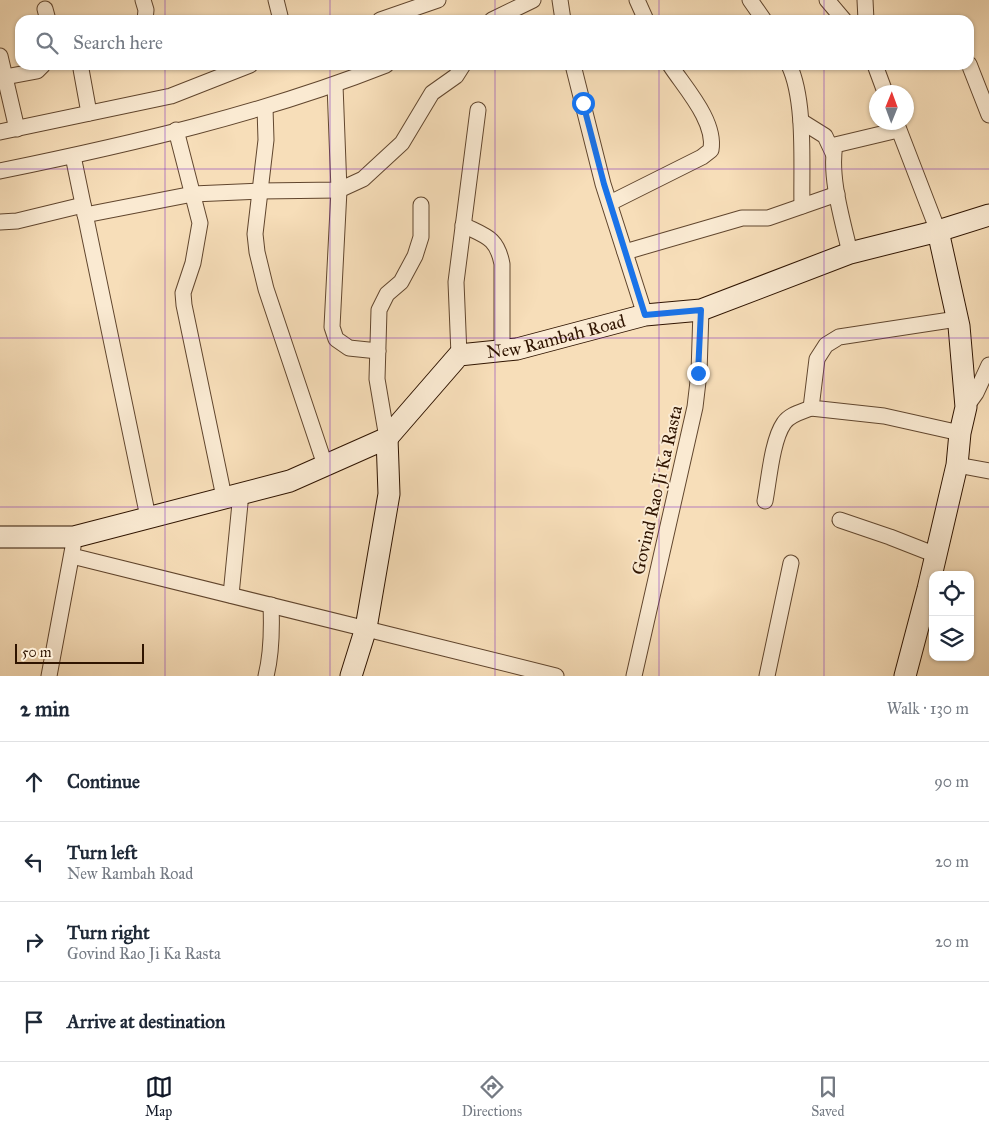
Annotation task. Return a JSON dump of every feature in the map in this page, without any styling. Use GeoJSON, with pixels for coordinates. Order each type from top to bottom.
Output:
{"type":"FeatureCollection","features":[{"type":"Feature","properties":{"kind":"street"},"geometry":{"type":"LineString","coordinates":[[144,0],[145,15]]}},
{"type":"Feature","properties":{"kind":"street"},"geometry":{"type":"LineString","coordinates":[[276,0],[280,15]]}},
{"type":"Feature","properties":{"kind":"street"},"geometry":{"type":"LineString","coordinates":[[394,15],[438,0]]}},
{"type":"Feature","properties":{"kind":"street"},"geometry":{"type":"LineString","coordinates":[[502,15],[533,0]]}},
{"type":"Feature","properties":{"kind":"street"},"geometry":{"type":"LineString","coordinates":[[560,0],[562,15]]}},
{"type":"Feature","properties":{"kind":"street"},"geometry":{"type":"LineString","coordinates":[[637,0],[644,15]]}},
{"type":"Feature","properties":{"kind":"street"},"geometry":{"type":"LineString","coordinates":[[750,0],[760,15]]}},
{"type":"Feature","properties":{"kind":"street"},"geometry":{"type":"LineString","coordinates":[[827,0],[840,15]]}},
{"type":"Feature","properties":{"kind":"street"},"geometry":{"type":"LineString","coordinates":[[865,0],[866,15]]}},
{"type":"Feature","properties":{"kind":"street"},"geometry":{"type":"LineString","coordinates":[[0,56],[17,129]]}},
{"type":"Feature","properties":{"kind":"street"},"geometry":{"type":"LineString","coordinates":[[5,77],[38,70]]}},
{"type":"Feature","properties":{"kind":"street"},"geometry":{"type":"LineString","coordinates":[[81,70],[89,113]]}},
{"type":"Feature","properties":{"kind":"street"},"geometry":{"type":"LineString","coordinates":[[0,132],[171,96],[237,70]]}},
{"type":"Feature","properties":{"kind":"street"},"geometry":{"type":"LineString","coordinates":[[0,171],[73,156],[264,108],[335,85],[373,70]]}},
{"type":"Feature","properties":{"kind":"street"},"geometry":{"type":"LineString","coordinates":[[0,222],[192,194],[340,190],[363,179],[402,143],[432,93],[456,76],[459,70]]}},
{"type":"Feature","properties":{"kind":"street"},"geometry":{"type":"LineString","coordinates":[[574,70],[610,203],[645,315]]}},
{"type":"Feature","properties":{"kind":"street"},"geometry":{"type":"LineString","coordinates":[[610,203],[702,157],[711,150],[712,132],[703,114],[673,70]]}},
{"type":"Feature","properties":{"kind":"street"},"geometry":{"type":"LineString","coordinates":[[791,70],[796,87],[801,121],[802,206]]}},
{"type":"Feature","properties":{"kind":"street"},"geometry":{"type":"LineString","coordinates":[[877,70],[882,85]]}},
{"type":"Feature","properties":{"kind":"street"},"geometry":{"type":"LineString","coordinates":[[971,70],[989,115]]}},
{"type":"Feature","properties":{"kind":"street"},"geometry":{"type":"LineString","coordinates":[[335,85],[340,190],[332,326],[336,339],[350,348],[378,351]]}},
{"type":"Feature","properties":{"kind":"street"},"geometry":{"type":"LineString","coordinates":[[264,108],[266,140],[255,234],[257,252],[266,290],[325,465]]}},
{"type":"Feature","properties":{"kind":"street"},"geometry":{"type":"LineString","coordinates":[[73,546],[148,516],[290,481],[387,438],[459,355],[456,282],[478,110]]}},
{"type":"Feature","properties":{"kind":"street"},"geometry":{"type":"LineString","coordinates":[[801,121],[825,136],[833,153]]}},
{"type":"Feature","properties":{"kind":"street"},"geometry":{"type":"LineString","coordinates":[[176,130],[200,223],[193,263],[183,293],[184,305],[233,495],[231,595]]}},
{"type":"Feature","properties":{"kind":"street"},"geometry":{"type":"LineString","coordinates":[[850,254],[837,194],[833,153],[835,145],[884,130]]}},
{"type":"Feature","properties":{"kind":"street"},"geometry":{"type":"LineString","coordinates":[[899,130],[938,230],[957,319],[966,407],[960,433],[957,465],[904,676]]}},
{"type":"Feature","properties":{"kind":"street"},"geometry":{"type":"LineString","coordinates":[[73,156],[148,516]]}},
{"type":"Feature","properties":{"kind":"street"},"geometry":{"type":"LineString","coordinates":[[625,252],[742,218],[768,218],[837,194]]}},
{"type":"Feature","properties":{"kind":"street"},"geometry":{"type":"LineString","coordinates":[[351,676],[366,628],[389,494],[387,438],[377,379],[379,310],[388,294],[401,282],[415,256],[421,238],[421,205]]}},
{"type":"Feature","properties":{"kind":"street","name":"New Rambah Road"},"geometry":{"type":"LineString","coordinates":[[459,355],[516,349],[645,315],[701,310],[850,254],[989,215]]}},
{"type":"Feature","properties":{"kind":"street"},"geometry":{"type":"LineString","coordinates":[[463,225],[491,239],[499,251],[502,264],[502,351]]}},
{"type":"Feature","properties":{"kind":"street","name":"Govind Rao Ji Ka Rasta"},"geometry":{"type":"LineString","coordinates":[[634,676],[695,407],[701,310]]}},
{"type":"Feature","properties":{"kind":"street"},"geometry":{"type":"LineString","coordinates":[[811,408],[817,359],[826,345],[839,336],[957,319]]}},
{"type":"Feature","properties":{"kind":"street"},"geometry":{"type":"LineString","coordinates":[[966,407],[976,393],[989,365]]}},
{"type":"Feature","properties":{"kind":"street"},"geometry":{"type":"LineString","coordinates":[[765,501],[776,439],[780,430],[785,422],[796,414],[811,408],[884,416],[960,433]]}},
{"type":"Feature","properties":{"kind":"street"},"geometry":{"type":"LineString","coordinates":[[957,465],[989,471]]}},
{"type":"Feature","properties":{"kind":"street"},"geometry":{"type":"LineString","coordinates":[[840,520],[936,554]]}},
{"type":"Feature","properties":{"kind":"street"},"geometry":{"type":"LineString","coordinates":[[0,537],[73,546],[231,595],[366,628],[510,670],[556,676]]}},
{"type":"Feature","properties":{"kind":"street"},"geometry":{"type":"LineString","coordinates":[[49,676],[73,546]]}},
{"type":"Feature","properties":{"kind":"street"},"geometry":{"type":"LineString","coordinates":[[767,676],[791,563]]}},
{"type":"Feature","properties":{"kind":"street"},"geometry":{"type":"LineString","coordinates":[[266,676],[272,638],[271,605]]}},
{"type":"Feature","properties":{"kind":"route"},"geometry":{"type":"LineString","coordinates":[[583,103],[604,184],[645,315],[701,310],[698,373]]}}]}
